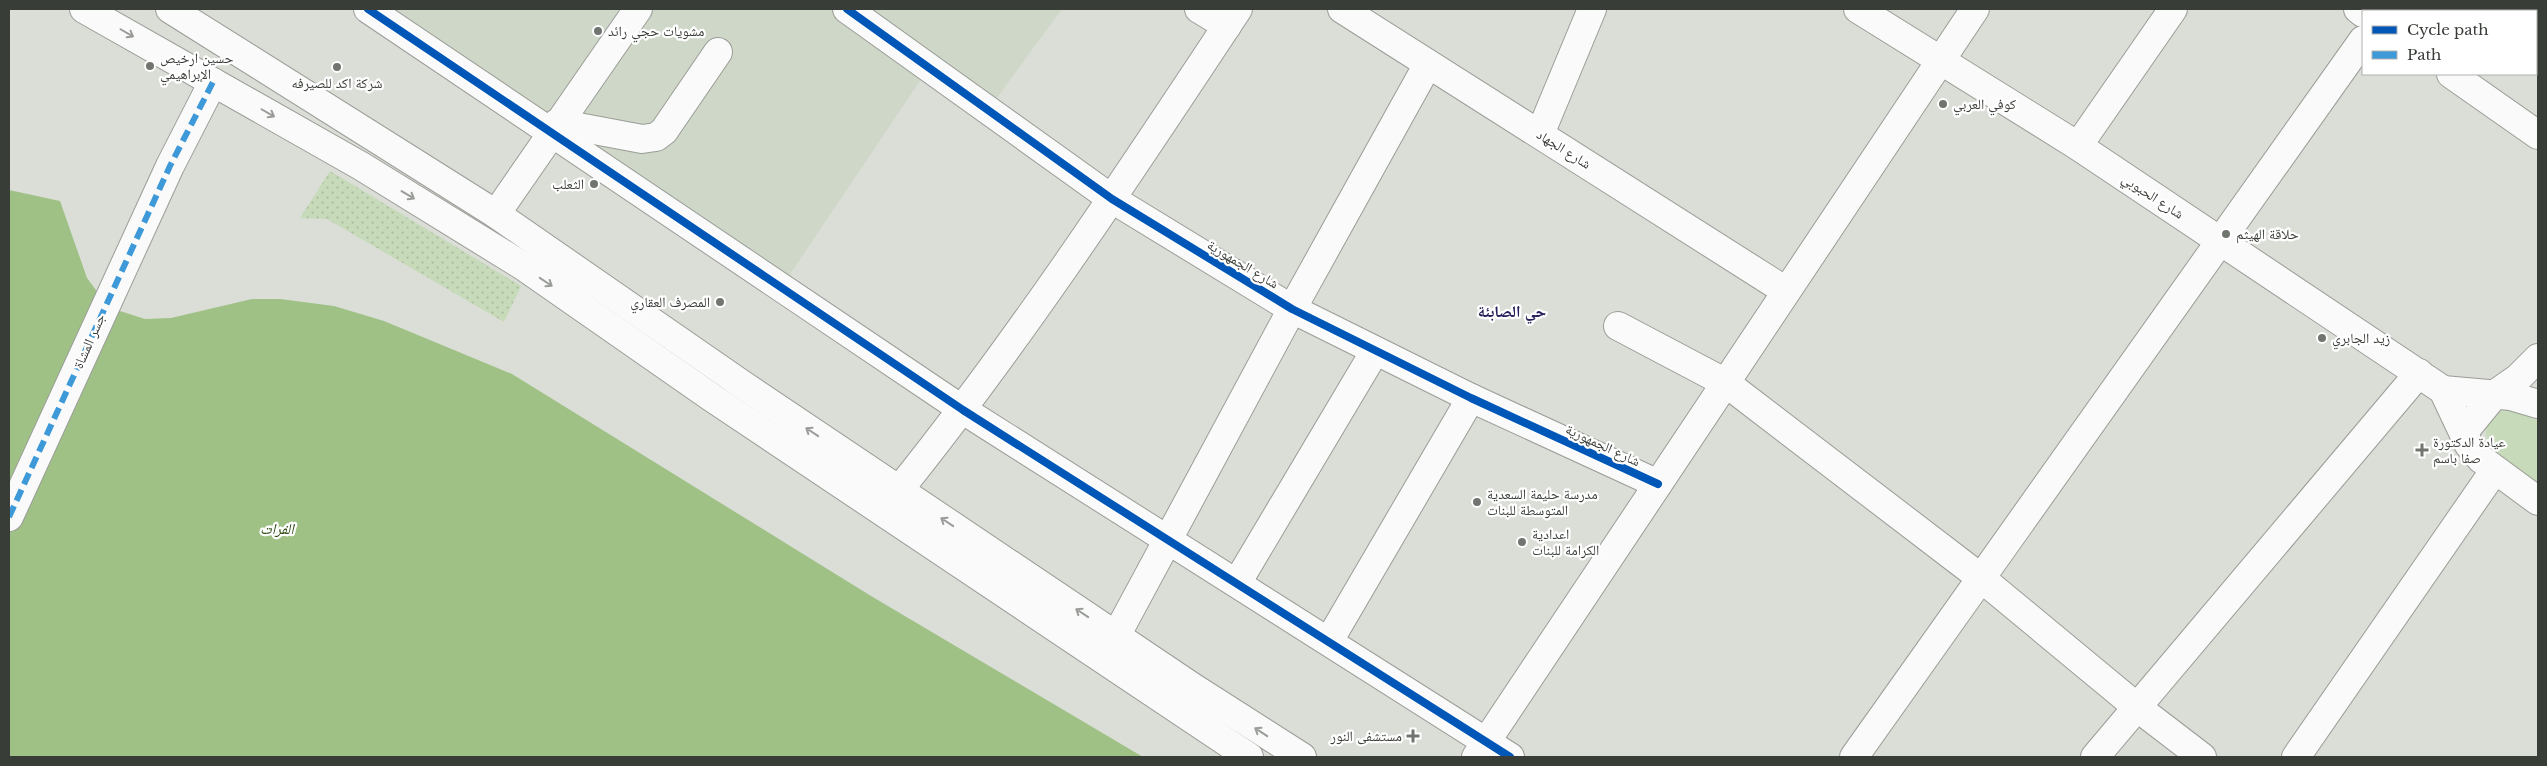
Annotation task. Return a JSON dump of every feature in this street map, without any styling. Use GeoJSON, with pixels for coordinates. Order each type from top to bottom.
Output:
{"type":"FeatureCollection","features":[{"type":"Feature","properties":{"kind":"street"},"geometry":{"type":"LineString","coordinates":[[84,9],[369,171],[523,266],[711,397],[1249,757]]}},
{"type":"Feature","properties":{"kind":"street"},"geometry":{"type":"LineString","coordinates":[[368,9],[554,127],[963,410],[1328,642],[1480,750],[1510,757]]}},
{"type":"Feature","properties":{"kind":"street"},"geometry":{"type":"LineString","coordinates":[[496,214],[554,127],[638,9]]}},
{"type":"Feature","properties":{"kind":"street"},"geometry":{"type":"LineString","coordinates":[[899,490],[963,410],[1112,199],[1233,17],[1199,9]]}},
{"type":"Feature","properties":{"kind":"street","name":"شارع الجهاد"},"geometry":{"type":"LineString","coordinates":[[1342,9],[1786,291]]}},
{"type":"Feature","properties":{"kind":"street"},"geometry":{"type":"LineString","coordinates":[[1540,134],[1592,9]]}},
{"type":"Feature","properties":{"kind":"street","name":"شارع الحبوبي"},"geometry":{"type":"LineString","coordinates":[[1858,9],[2078,146],[2444,390],[2495,394],[2538,404]]}},
{"type":"Feature","properties":{"kind":"street"},"geometry":{"type":"LineString","coordinates":[[1480,750],[1975,9]]}},
{"type":"Feature","properties":{"kind":"street"},"geometry":{"type":"LineString","coordinates":[[2078,146],[2173,9]]}},
{"type":"Feature","properties":{"kind":"street"},"geometry":{"type":"LineString","coordinates":[[176,10],[496,214],[899,490],[1116,636],[1302,757]]}},
{"type":"Feature","properties":{"kind":"street","name":"شارع الجمهورية"},"geometry":{"type":"LineString","coordinates":[[851,10],[1112,199],[1292,309],[1471,398],[1658,484]]}},
{"type":"Feature","properties":{"kind":"street"},"geometry":{"type":"LineString","coordinates":[[1854,757],[2222,242],[2362,41]]}},
{"type":"Feature","properties":{"kind":"street"},"geometry":{"type":"LineString","coordinates":[[554,127],[642,139],[656,137],[673,118],[718,52]]}},
{"type":"Feature","properties":{"kind":"street"},"geometry":{"type":"LineString","coordinates":[[1116,636],[1167,538],[1428,64]]}},
{"type":"Feature","properties":{"kind":"street"},"geometry":{"type":"LineString","coordinates":[[2452,75],[2538,134]]}},
{"type":"Feature","properties":{"kind":"street","name":"جسر المشاة"},"geometry":{"type":"LineString","coordinates":[[9,517],[170,166],[213,82]]}},
{"type":"Feature","properties":{"kind":"street"},"geometry":{"type":"LineString","coordinates":[[1618,326],[1726,382],[1981,578],[2138,708],[2202,757]]}},
{"type":"Feature","properties":{"kind":"street"},"geometry":{"type":"LineString","coordinates":[[1237,583],[1375,351]]}},
{"type":"Feature","properties":{"kind":"street"},"geometry":{"type":"LineString","coordinates":[[2464,432],[2495,394],[2518,378],[2538,358]]}},
{"type":"Feature","properties":{"kind":"street"},"geometry":{"type":"LineString","coordinates":[[2095,757],[2418,373]]}},
{"type":"Feature","properties":{"kind":"street"},"geometry":{"type":"LineString","coordinates":[[2444,390],[2469,444],[2481,459],[2494,471],[2538,501]]}},
{"type":"Feature","properties":{"kind":"street"},"geometry":{"type":"LineString","coordinates":[[1328,642],[1471,398]]}},
{"type":"Feature","properties":{"kind":"street"},"geometry":{"type":"LineString","coordinates":[[2296,757],[2494,471]]}},
{"type":"Feature","properties":{"kind":"street"},"geometry":{"type":"LineString","coordinates":[[984,580],[1000,558]]}},
{"type":"Feature","properties":{"kind":"shaded area"},"geometry":{"type":"Polygon","coordinates":[[[371,9],[1062,9],[985,114],[926,72],[776,295],[371,9]]]}},
{"type":"Feature","properties":{"kind":"shaded area"},"geometry":{"type":"Polygon","coordinates":[[[330,171],[521,286],[504,322],[327,219],[300,218],[330,171]]]}},
{"type":"Feature","properties":{"kind":"shaded area"},"geometry":{"type":"Polygon","coordinates":[[[2511,409],[2538,421],[2538,483],[2511,466],[2493,450],[2488,441],[2486,431],[2493,416],[2498,412],[2511,409]]]}},
{"type":"Feature","properties":{"kind":"water","name":"الفرات"},"geometry":{"type":"Polygon","coordinates":[[[9,190],[60,201],[87,278],[101,297],[120,311],[145,319],[171,318],[252,299],[280,299],[334,306],[384,321],[512,374],[871,596],[1143,757],[9,757],[9,190]]]}},
{"type":"Feature","properties":{"kind":"marked path"},"geometry":{"type":"LineString","coordinates":[[9,517],[170,166],[213,82]]}},
{"type":"Feature","properties":{"kind":"cycle path"},"geometry":{"type":"LineString","coordinates":[[368,9],[963,410],[1510,757]]}},
{"type":"Feature","properties":{"kind":"cycle path"},"geometry":{"type":"LineString","coordinates":[[847,9],[1112,199],[1292,309],[1471,398],[1658,484]]}},
{"type":"Feature","properties":{"kind":"place","name":"مشويات حجي رائد"},"geometry":{"type":"Point","coordinates":[598,31]}},
{"type":"Feature","properties":{"kind":"place","name":"حسين ارخيص الإبراهيمي"},"geometry":{"type":"Point","coordinates":[150,66]}},
{"type":"Feature","properties":{"kind":"place","name":"شركة اكد للصيرفه"},"geometry":{"type":"Point","coordinates":[337,67]}},
{"type":"Feature","properties":{"kind":"place","name":"كوفي العربي"},"geometry":{"type":"Point","coordinates":[1943,104]}},
{"type":"Feature","properties":{"kind":"place","name":"الثعلب"},"geometry":{"type":"Point","coordinates":[594,184]}},
{"type":"Feature","properties":{"kind":"place","name":"حلاقة الهيثم"},"geometry":{"type":"Point","coordinates":[2226,234]}},
{"type":"Feature","properties":{"kind":"place","name":"المصرف العقاري"},"geometry":{"type":"Point","coordinates":[720,302]}},
{"type":"Feature","properties":{"kind":"place","name":"زيد الجابري"},"geometry":{"type":"Point","coordinates":[2322,338]}},
{"type":"Feature","properties":{"kind":"place","name":"عيادة الدكتورة صفا باسم"},"geometry":{"type":"Point","coordinates":[2422,450]}},
{"type":"Feature","properties":{"kind":"place","name":"مدرسة حليمة السعدية المتوسطة للبنات"},"geometry":{"type":"Point","coordinates":[1477,502]}},
{"type":"Feature","properties":{"kind":"place","name":"اعدادية الكرامة للبنات"},"geometry":{"type":"Point","coordinates":[1522,542]}},
{"type":"Feature","properties":{"kind":"place","name":"مستشفى النور"},"geometry":{"type":"Point","coordinates":[1413,736]}},
{"type":"Feature","properties":{"kind":"district","name":"حي الصابئة"},"geometry":{"type":"Point","coordinates":[1512,311]}}]}
